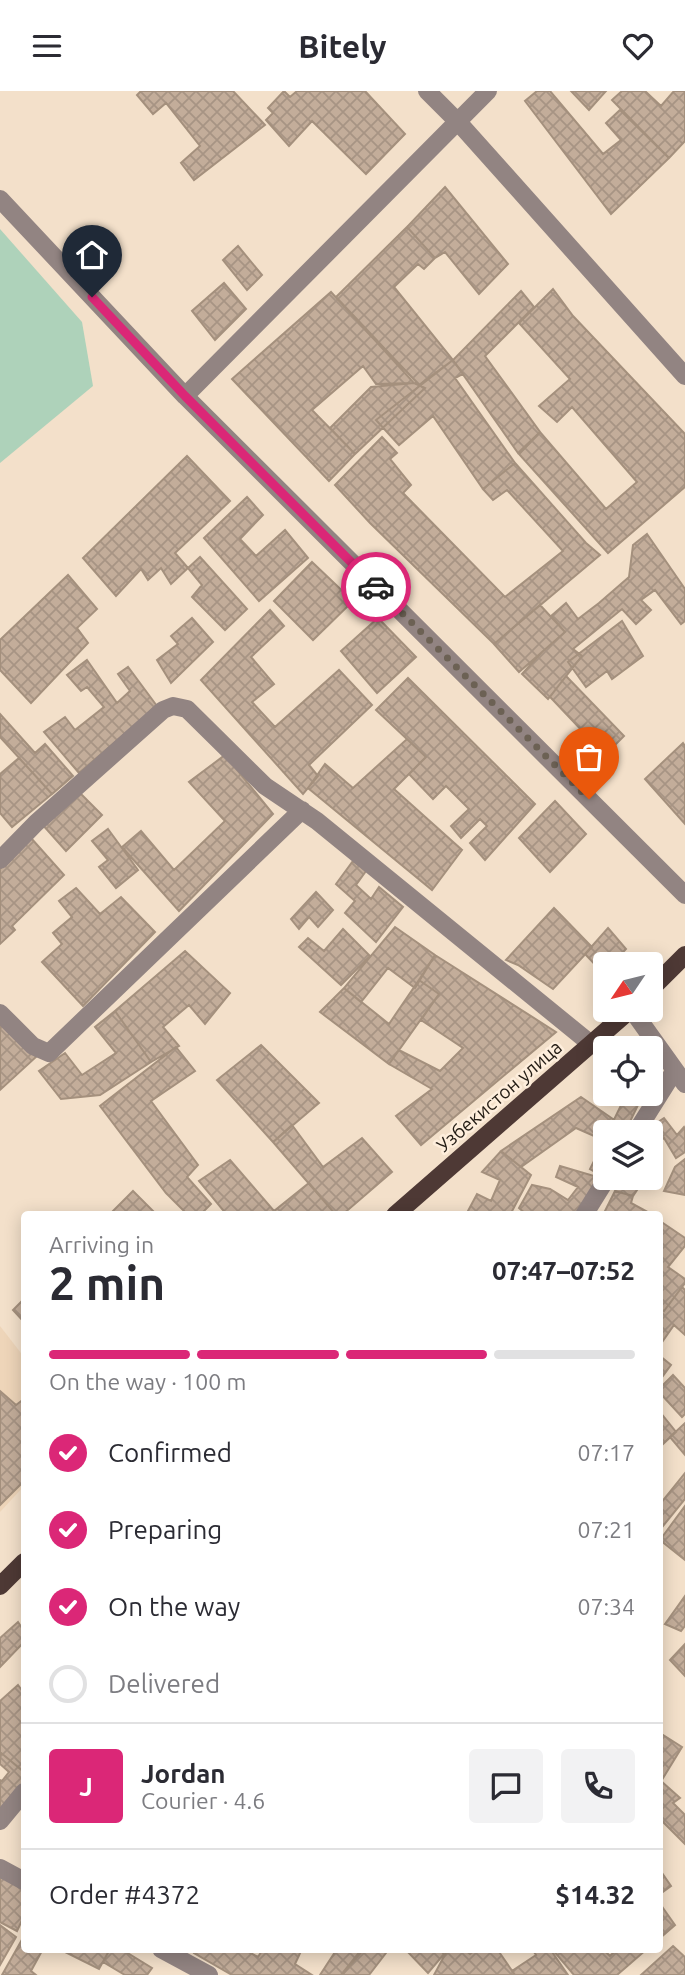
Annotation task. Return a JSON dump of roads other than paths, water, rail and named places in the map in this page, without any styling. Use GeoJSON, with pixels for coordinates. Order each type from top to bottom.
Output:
{"type":"FeatureCollection","features":[{"type":"Feature","properties":{"kind":"main road"},"geometry":{"type":"LineString","coordinates":[[663,977],[685,955]]}},
{"type":"Feature","properties":{"kind":"main road","name":"Узбекистон улица"},"geometry":{"type":"LineString","coordinates":[[400,1211],[617,1022]]}},
{"type":"Feature","properties":{"kind":"main road"},"geometry":{"type":"LineString","coordinates":[[0,1586],[21,1565]]}},
{"type":"Feature","properties":{"kind":"street"},"geometry":{"type":"LineString","coordinates":[[427,91],[459,123],[685,376]]}},
{"type":"Feature","properties":{"kind":"street"},"geometry":{"type":"LineString","coordinates":[[185,396],[488,91]]}},
{"type":"Feature","properties":{"kind":"street"},"geometry":{"type":"LineString","coordinates":[[0,199],[185,396],[685,895]]}},
{"type":"Feature","properties":{"kind":"street"},"geometry":{"type":"LineString","coordinates":[[0,860],[36,823],[153,718],[173,706],[187,709],[265,786],[302,810],[591,1044]]}},
{"type":"Feature","properties":{"kind":"street"},"geometry":{"type":"LineString","coordinates":[[0,1013],[33,1046],[50,1053],[302,810]]}},
{"type":"Feature","properties":{"kind":"street"},"geometry":{"type":"LineString","coordinates":[[640,1022],[680,1077],[646,1120]]}},
{"type":"Feature","properties":{"kind":"street"},"geometry":{"type":"LineString","coordinates":[[586,1211],[600,1190]]}},
{"type":"Feature","properties":{"kind":"street"},"geometry":{"type":"LineString","coordinates":[[0,1821],[21,1796]]}},
{"type":"Feature","properties":{"kind":"street"},"geometry":{"type":"LineString","coordinates":[[0,1868],[21,1879]]}},
{"type":"Feature","properties":{"kind":"street"},"geometry":{"type":"LineString","coordinates":[[168,1953],[209,1975]]}}]}
